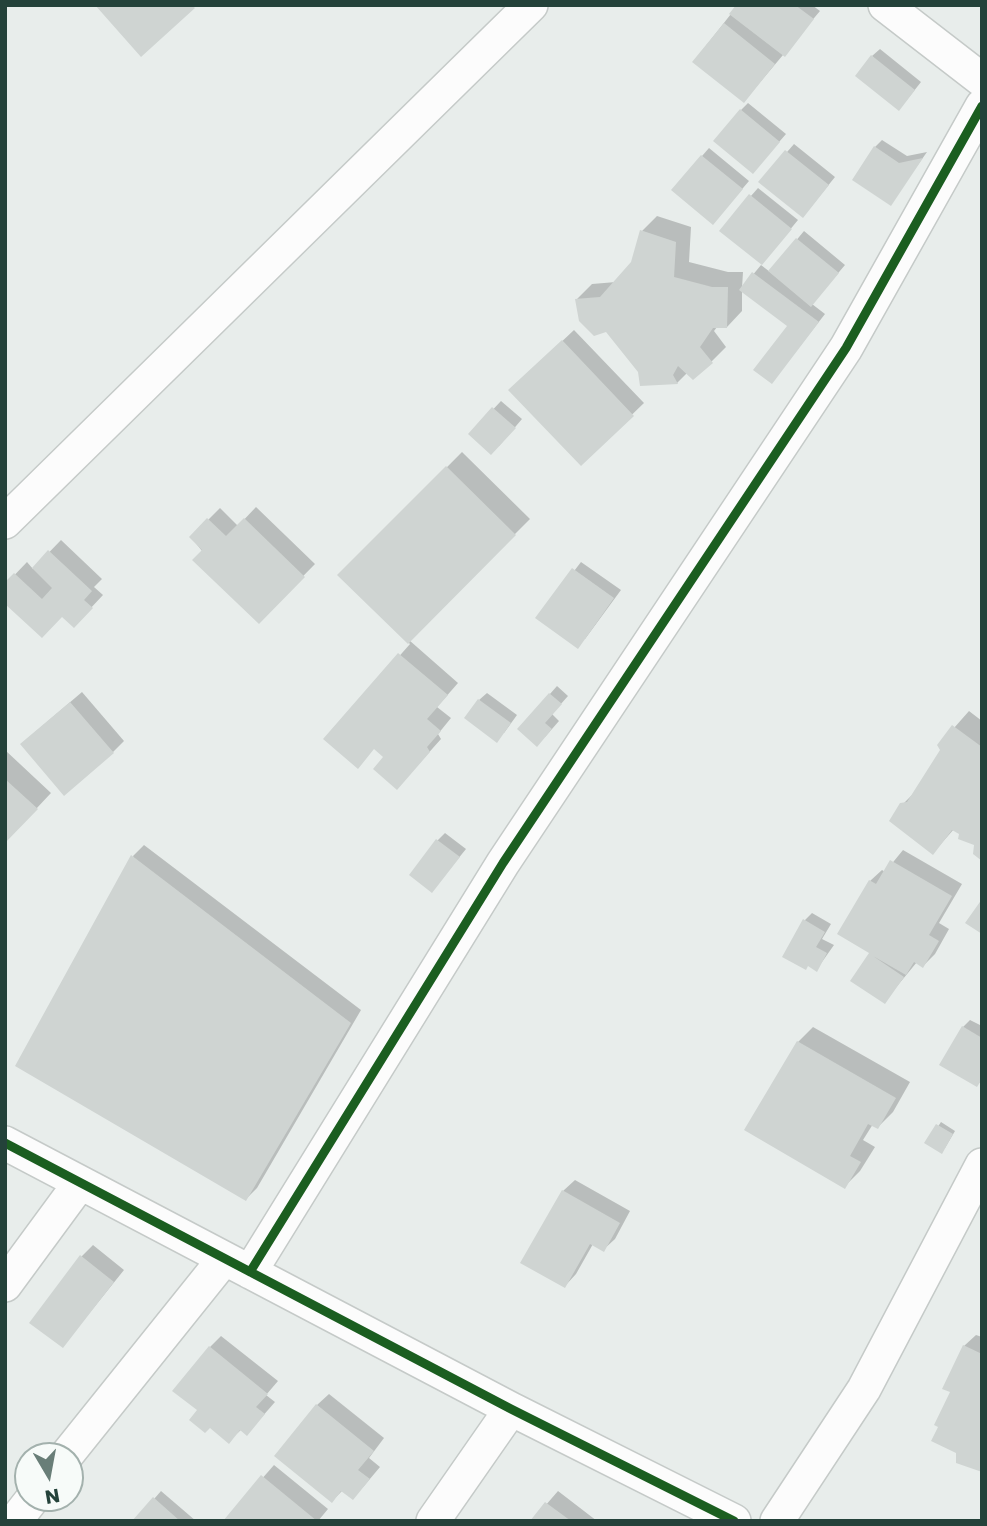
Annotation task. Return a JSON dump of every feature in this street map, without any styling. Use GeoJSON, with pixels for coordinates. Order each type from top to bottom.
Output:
{"type":"FeatureCollection","features":[{"type":"Feature","properties":{"kind":"street"},"geometry":{"type":"LineString","coordinates":[[5,522],[530,5]]}},
{"type":"Feature","properties":{"kind":"street"},"geometry":{"type":"LineString","coordinates":[[885,5],[982,80]]}},
{"type":"Feature","properties":{"kind":"street"},"geometry":{"type":"LineString","coordinates":[[79,1442],[237,1265],[846,348],[982,106]]}},
{"type":"Feature","properties":{"kind":"street"},"geometry":{"type":"LineString","coordinates":[[5,1143],[511,1409],[734,1521]]}},
{"type":"Feature","properties":{"kind":"street"},"geometry":{"type":"LineString","coordinates":[[778,1521],[864,1389],[982,1165]]}},
{"type":"Feature","properties":{"kind":"street"},"geometry":{"type":"LineString","coordinates":[[5,1285],[80,1183]]}},
{"type":"Feature","properties":{"kind":"street"},"geometry":{"type":"LineString","coordinates":[[433,1521],[511,1409]]}},
{"type":"Feature","properties":{"kind":"building"},"geometry":{"type":"Polygon","coordinates":[[[95,5],[192,5],[195,8],[141,57],[95,5]]]}},
{"type":"Feature","properties":{"kind":"building"},"geometry":{"type":"Polygon","coordinates":[[[736,5],[795,5],[814,19],[785,57],[729,14],[736,5]]]}},
{"type":"Feature","properties":{"kind":"building"},"geometry":{"type":"Polygon","coordinates":[[[724,23],[775,64],[744,103],[692,62],[724,23]]]}},
{"type":"Feature","properties":{"kind":"building"},"geometry":{"type":"Polygon","coordinates":[[[871,55],[915,90],[899,111],[855,76],[871,55]]]}},
{"type":"Feature","properties":{"kind":"building"},"geometry":{"type":"Polygon","coordinates":[[[740,109],[780,142],[753,174],[713,141],[740,109]]]}},
{"type":"Feature","properties":{"kind":"building"},"geometry":{"type":"Polygon","coordinates":[[[874,146],[899,163],[923,158],[891,206],[852,180],[874,146]]]}},
{"type":"Feature","properties":{"kind":"building"},"geometry":{"type":"Polygon","coordinates":[[[785,150],[829,185],[803,218],[758,182],[785,150]]]}},
{"type":"Feature","properties":{"kind":"building"},"geometry":{"type":"Polygon","coordinates":[[[701,155],[743,189],[713,225],[671,190],[701,155]]]}},
{"type":"Feature","properties":{"kind":"building"},"geometry":{"type":"Polygon","coordinates":[[[749,194],[792,229],[762,265],[719,231],[749,194]]]}},
{"type":"Feature","properties":{"kind":"building"},"geometry":{"type":"Polygon","coordinates":[[[640,230],[676,242],[674,277],[712,287],[728,287],[727,328],[713,328],[700,347],[713,363],[693,380],[678,366],[673,375],[678,384],[640,386],[638,372],[606,332],[594,336],[579,321],[575,299],[600,297],[631,262],[640,230]]]}},
{"type":"Feature","properties":{"kind":"building"},"geometry":{"type":"Polygon","coordinates":[[[796,238],[839,273],[811,307],[768,271],[796,238]]]}},
{"type":"Feature","properties":{"kind":"building"},"geometry":{"type":"Polygon","coordinates":[[[752,272],[819,322],[772,384],[753,370],[787,326],[739,290],[752,272]]]}},
{"type":"Feature","properties":{"kind":"building"},"geometry":{"type":"Polygon","coordinates":[[[562,340],[634,416],[581,466],[508,390],[562,340]]]}},
{"type":"Feature","properties":{"kind":"building"},"geometry":{"type":"Polygon","coordinates":[[[492,407],[516,428],[491,455],[468,434],[492,407]]]}},
{"type":"Feature","properties":{"kind":"building"},"geometry":{"type":"Polygon","coordinates":[[[446,466],[516,535],[408,644],[337,575],[446,466]]]}},
{"type":"Feature","properties":{"kind":"building"},"geometry":{"type":"Polygon","coordinates":[[[207,518],[226,536],[244,518],[305,577],[259,624],[192,560],[202,550],[189,537],[207,518]]]}},
{"type":"Feature","properties":{"kind":"building"},"geometry":{"type":"Polygon","coordinates":[[[48,550],[92,591],[84,600],[93,608],[74,628],[62,617],[42,638],[5,604],[5,582],[14,573],[42,599],[52,588],[32,568],[48,550]]]}},
{"type":"Feature","properties":{"kind":"building"},"geometry":{"type":"Polygon","coordinates":[[[572,568],[614,598],[578,649],[535,618],[572,568]]]}},
{"type":"Feature","properties":{"kind":"building"},"geometry":{"type":"Polygon","coordinates":[[[398,653],[448,695],[427,719],[441,731],[427,747],[430,752],[397,790],[373,769],[383,757],[374,749],[358,769],[323,739],[398,653]]]}},
{"type":"Feature","properties":{"kind":"building"},"geometry":{"type":"Polygon","coordinates":[[[549,693],[562,704],[545,723],[552,729],[537,747],[517,729],[549,693]]]}},
{"type":"Feature","properties":{"kind":"building"},"geometry":{"type":"Polygon","coordinates":[[[478,699],[511,723],[497,743],[464,718],[478,699]]]}},
{"type":"Feature","properties":{"kind":"building"},"geometry":{"type":"Polygon","coordinates":[[[70,702],[114,753],[64,796],[20,744],[70,702]]]}},
{"type":"Feature","properties":{"kind":"building"},"geometry":{"type":"Polygon","coordinates":[[[952,725],[982,747],[982,861],[973,854],[974,845],[958,839],[959,834],[952,830],[933,855],[889,821],[900,803],[907,802],[940,750],[937,745],[952,725]]]}},
{"type":"Feature","properties":{"kind":"building"},"geometry":{"type":"Polygon","coordinates":[[[5,779],[38,809],[5,843],[5,779]]]}},
{"type":"Feature","properties":{"kind":"building"},"geometry":{"type":"Polygon","coordinates":[[[436,839],[460,857],[432,893],[409,875],[436,839]]]}},
{"type":"Feature","properties":{"kind":"building"},"geometry":{"type":"Polygon","coordinates":[[[131,855],[351,1023],[246,1201],[15,1066],[131,855]]]}},
{"type":"Feature","properties":{"kind":"building"},"geometry":{"type":"Polygon","coordinates":[[[890,860],[952,896],[929,935],[939,941],[923,968],[914,962],[906,975],[873,956],[904,977],[885,1004],[850,981],[869,953],[837,934],[869,880],[876,884],[890,860]]]}},
{"type":"Feature","properties":{"kind":"building"},"geometry":{"type":"Polygon","coordinates":[[[982,899],[982,934],[965,923],[982,899]]]}},
{"type":"Feature","properties":{"kind":"building"},"geometry":{"type":"Polygon","coordinates":[[[803,919],[825,932],[816,947],[827,953],[817,972],[808,966],[806,970],[782,957],[803,919]]]}},
{"type":"Feature","properties":{"kind":"building"},"geometry":{"type":"Polygon","coordinates":[[[962,1026],[982,1038],[982,1079],[977,1087],[939,1065],[962,1026]]]}},
{"type":"Feature","properties":{"kind":"building"},"geometry":{"type":"Polygon","coordinates":[[[797,1041],[896,1098],[878,1129],[868,1124],[850,1156],[861,1162],[845,1189],[744,1130],[797,1041]]]}},
{"type":"Feature","properties":{"kind":"building"},"geometry":{"type":"Polygon","coordinates":[[[936,1124],[953,1134],[942,1154],[924,1143],[936,1124]]]}},
{"type":"Feature","properties":{"kind":"building"},"geometry":{"type":"Polygon","coordinates":[[[562,1190],[620,1223],[604,1252],[590,1244],[565,1288],[520,1263],[562,1190]]]}},
{"type":"Feature","properties":{"kind":"building"},"geometry":{"type":"Polygon","coordinates":[[[80,1255],[114,1282],[63,1348],[29,1323],[80,1255]]]}},
{"type":"Feature","properties":{"kind":"building"},"geometry":{"type":"Polygon","coordinates":[[[963,1345],[982,1354],[982,1472],[956,1463],[956,1453],[931,1441],[938,1427],[934,1425],[950,1392],[942,1389],[963,1345]]]}},
{"type":"Feature","properties":{"kind":"building"},"geometry":{"type":"Polygon","coordinates":[[[209,1346],[268,1394],[256,1407],[265,1414],[247,1436],[240,1430],[229,1444],[210,1428],[205,1433],[189,1420],[197,1410],[172,1391],[209,1346]]]}},
{"type":"Feature","properties":{"kind":"building"},"geometry":{"type":"Polygon","coordinates":[[[316,1404],[374,1451],[358,1470],[370,1479],[353,1500],[341,1491],[332,1503],[274,1456],[316,1404]]]}},
{"type":"Feature","properties":{"kind":"building"},"geometry":{"type":"Polygon","coordinates":[[[261,1475],[317,1521],[223,1521],[261,1475]]]}},
{"type":"Feature","properties":{"kind":"building"},"geometry":{"type":"Polygon","coordinates":[[[153,1497],[180,1521],[132,1521],[153,1497]]]}},
{"type":"Feature","properties":{"kind":"building"},"geometry":{"type":"Polygon","coordinates":[[[545,1502],[571,1521],[530,1521],[545,1502]]]}},
{"type":"Feature","properties":{"kind":"cycle path"},"geometry":{"type":"LineString","coordinates":[[250,1272],[503,863],[846,348],[982,106]]}},
{"type":"Feature","properties":{"kind":"cycle path"},"geometry":{"type":"LineString","coordinates":[[5,1143],[511,1409],[734,1521]]}}]}
